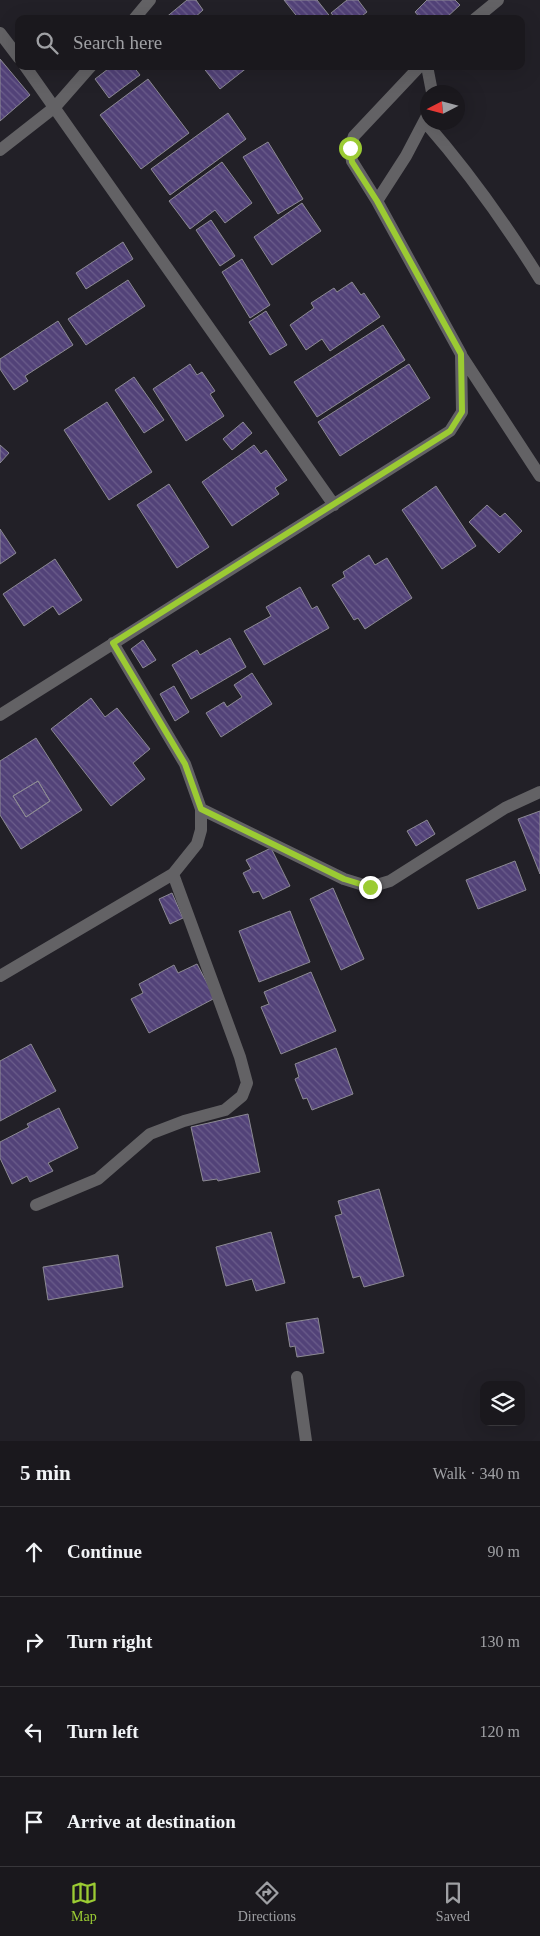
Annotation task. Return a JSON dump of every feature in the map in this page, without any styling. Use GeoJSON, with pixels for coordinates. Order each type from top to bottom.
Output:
{"type":"FeatureCollection","features":[{"type":"Feature","properties":{"kind":"street"},"geometry":{"type":"LineString","coordinates":[[137,15],[150,0]]}},
{"type":"Feature","properties":{"kind":"street"},"geometry":{"type":"LineString","coordinates":[[481,15],[498,0]]}},
{"type":"Feature","properties":{"kind":"street"},"geometry":{"type":"LineString","coordinates":[[0,33],[15,53]]}},
{"type":"Feature","properties":{"kind":"street"},"geometry":{"type":"LineString","coordinates":[[28,70],[334,505]]}},
{"type":"Feature","properties":{"kind":"street"},"geometry":{"type":"LineString","coordinates":[[0,150],[55,107],[87,70]]}},
{"type":"Feature","properties":{"kind":"street"},"geometry":{"type":"LineString","coordinates":[[416,70],[354,136],[350,148],[352,162],[377,201],[461,354],[540,476]]}},
{"type":"Feature","properties":{"kind":"street"},"geometry":{"type":"LineString","coordinates":[[428,70],[431,85]]}},
{"type":"Feature","properties":{"kind":"street"},"geometry":{"type":"LineString","coordinates":[[377,201],[406,156],[420,129]]}},
{"type":"Feature","properties":{"kind":"street"},"geometry":{"type":"LineString","coordinates":[[435,130],[503,220],[540,279]]}},
{"type":"Feature","properties":{"kind":"street"},"geometry":{"type":"LineString","coordinates":[[0,715],[450,431],[462,412],[461,354]]}},
{"type":"Feature","properties":{"kind":"street"},"geometry":{"type":"LineString","coordinates":[[0,976],[173,874],[196,844],[201,830],[201,809],[185,764],[113,643]]}},
{"type":"Feature","properties":{"kind":"street"},"geometry":{"type":"LineString","coordinates":[[201,809],[344,879],[370,887],[390,882],[505,808],[540,792]]}},
{"type":"Feature","properties":{"kind":"street"},"geometry":{"type":"LineString","coordinates":[[36,1205],[98,1179],[150,1134],[184,1121],[226,1110],[242,1096],[247,1083],[240,1057],[173,874]]}},
{"type":"Feature","properties":{"kind":"street"},"geometry":{"type":"LineString","coordinates":[[297,1376],[306,1441]]}},
{"type":"Feature","properties":{"kind":"building"},"geometry":{"type":"Polygon","coordinates":[[[187,0],[196,0],[203,10],[197,15],[169,15],[187,0]]]}},
{"type":"Feature","properties":{"kind":"building"},"geometry":{"type":"Polygon","coordinates":[[[284,0],[317,0],[329,15],[296,15],[284,0]]]}},
{"type":"Feature","properties":{"kind":"building"},"geometry":{"type":"Polygon","coordinates":[[[347,0],[358,0],[367,12],[363,15],[333,15],[331,13],[347,0]]]}},
{"type":"Feature","properties":{"kind":"building"},"geometry":{"type":"Polygon","coordinates":[[[427,0],[455,0],[460,5],[449,15],[418,15],[415,12],[427,0]]]}},
{"type":"Feature","properties":{"kind":"building"},"geometry":{"type":"Polygon","coordinates":[[[0,59],[30,95],[0,121],[0,59]]]}},
{"type":"Feature","properties":{"kind":"building"},"geometry":{"type":"Polygon","coordinates":[[[107,70],[136,70],[140,75],[109,98],[95,79],[107,70]]]}},
{"type":"Feature","properties":{"kind":"building"},"geometry":{"type":"Polygon","coordinates":[[[205,70],[244,70],[220,89],[205,70]]]}},
{"type":"Feature","properties":{"kind":"building"},"geometry":{"type":"Polygon","coordinates":[[[148,79],[189,133],[141,169],[100,115],[148,79]]]}},
{"type":"Feature","properties":{"kind":"building"},"geometry":{"type":"Polygon","coordinates":[[[228,113],[246,139],[170,195],[151,169],[228,113]]]}},
{"type":"Feature","properties":{"kind":"building"},"geometry":{"type":"Polygon","coordinates":[[[268,142],[303,199],[278,214],[243,157],[268,142]]]}},
{"type":"Feature","properties":{"kind":"building"},"geometry":{"type":"Polygon","coordinates":[[[222,162],[252,203],[225,223],[215,210],[190,229],[169,201],[222,162]]]}},
{"type":"Feature","properties":{"kind":"building"},"geometry":{"type":"Polygon","coordinates":[[[302,203],[321,231],[272,265],[254,237],[302,203]]]}},
{"type":"Feature","properties":{"kind":"building"},"geometry":{"type":"Polygon","coordinates":[[[211,220],[235,256],[220,266],[196,230],[211,220]]]}},
{"type":"Feature","properties":{"kind":"building"},"geometry":{"type":"Polygon","coordinates":[[[123,242],[133,259],[86,289],[76,273],[123,242]]]}},
{"type":"Feature","properties":{"kind":"building"},"geometry":{"type":"Polygon","coordinates":[[[242,259],[270,305],[250,318],[222,272],[242,259]]]}},
{"type":"Feature","properties":{"kind":"building"},"geometry":{"type":"Polygon","coordinates":[[[128,280],[145,306],[86,345],[68,319],[128,280]]]}},
{"type":"Feature","properties":{"kind":"building"},"geometry":{"type":"Polygon","coordinates":[[[352,282],[361,295],[364,293],[380,317],[330,351],[322,339],[306,350],[290,325],[314,308],[311,303],[334,288],[337,292],[352,282]]]}},
{"type":"Feature","properties":{"kind":"building"},"geometry":{"type":"Polygon","coordinates":[[[266,311],[287,345],[270,355],[249,322],[266,311]]]}},
{"type":"Feature","properties":{"kind":"building"},"geometry":{"type":"Polygon","coordinates":[[[58,321],[73,345],[25,376],[28,381],[14,390],[0,369],[0,359],[58,321]]]}},
{"type":"Feature","properties":{"kind":"building"},"geometry":{"type":"Polygon","coordinates":[[[383,325],[405,360],[317,417],[294,382],[383,325]]]}},
{"type":"Feature","properties":{"kind":"building"},"geometry":{"type":"Polygon","coordinates":[[[190,364],[197,375],[202,372],[215,391],[210,394],[224,416],[186,441],[153,389],[190,364]]]}},
{"type":"Feature","properties":{"kind":"building"},"geometry":{"type":"Polygon","coordinates":[[[409,364],[430,398],[340,456],[318,422],[409,364]]]}},
{"type":"Feature","properties":{"kind":"building"},"geometry":{"type":"Polygon","coordinates":[[[134,377],[164,420],[144,433],[115,390],[134,377]]]}},
{"type":"Feature","properties":{"kind":"building"},"geometry":{"type":"Polygon","coordinates":[[[107,402],[152,472],[109,500],[64,430],[107,402]]]}},
{"type":"Feature","properties":{"kind":"building"},"geometry":{"type":"Polygon","coordinates":[[[243,422],[252,433],[232,450],[223,439],[243,422]]]}},
{"type":"Feature","properties":{"kind":"building"},"geometry":{"type":"Polygon","coordinates":[[[0,445],[9,453],[0,463],[0,445]]]}},
{"type":"Feature","properties":{"kind":"building"},"geometry":{"type":"Polygon","coordinates":[[[254,445],[261,454],[266,450],[287,480],[275,488],[279,494],[232,526],[202,482],[254,445]]]}},
{"type":"Feature","properties":{"kind":"building"},"geometry":{"type":"Polygon","coordinates":[[[169,484],[209,547],[177,568],[137,505],[169,484]]]}},
{"type":"Feature","properties":{"kind":"building"},"geometry":{"type":"Polygon","coordinates":[[[436,486],[476,546],[442,569],[402,510],[436,486]]]}},
{"type":"Feature","properties":{"kind":"building"},"geometry":{"type":"Polygon","coordinates":[[[487,505],[500,517],[505,513],[522,531],[499,553],[469,522],[487,505]]]}},
{"type":"Feature","properties":{"kind":"building"},"geometry":{"type":"Polygon","coordinates":[[[0,529],[16,553],[0,564],[0,529]]]}},
{"type":"Feature","properties":{"kind":"building"},"geometry":{"type":"Polygon","coordinates":[[[369,555],[375,565],[387,558],[412,598],[365,629],[358,618],[354,620],[332,585],[345,577],[343,572],[369,555]]]}},
{"type":"Feature","properties":{"kind":"building"},"geometry":{"type":"Polygon","coordinates":[[[55,559],[82,600],[59,615],[53,606],[24,626],[3,594],[55,559]]]}},
{"type":"Feature","properties":{"kind":"building"},"geometry":{"type":"Polygon","coordinates":[[[300,587],[312,609],[317,606],[329,628],[264,665],[244,631],[271,616],[266,607],[300,587]]]}},
{"type":"Feature","properties":{"kind":"building"},"geometry":{"type":"Polygon","coordinates":[[[230,638],[246,667],[191,699],[172,665],[197,650],[200,655],[230,638]]]}},
{"type":"Feature","properties":{"kind":"building"},"geometry":{"type":"Polygon","coordinates":[[[143,640],[156,660],[143,668],[131,649],[143,640]]]}},
{"type":"Feature","properties":{"kind":"building"},"geometry":{"type":"Polygon","coordinates":[[[252,673],[272,704],[221,737],[206,713],[224,702],[227,707],[242,697],[234,685],[252,673]]]}},
{"type":"Feature","properties":{"kind":"building"},"geometry":{"type":"Polygon","coordinates":[[[174,686],[189,712],[175,721],[160,694],[174,686]]]}},
{"type":"Feature","properties":{"kind":"building"},"geometry":{"type":"Polygon","coordinates":[[[91,698],[105,717],[117,708],[150,749],[133,763],[145,779],[111,806],[51,729],[91,698]]]}},
{"type":"Feature","properties":{"kind":"building"},"geometry":{"type":"Polygon","coordinates":[[[36,738],[82,810],[21,849],[0,815],[0,761],[36,738]],[[38,781],[13,796],[26,817],[50,801],[38,781]]]}},
{"type":"Feature","properties":{"kind":"building"},"geometry":{"type":"Polygon","coordinates":[[[38,781],[50,801],[26,817],[13,796],[38,781]]]}},
{"type":"Feature","properties":{"kind":"building"},"geometry":{"type":"Polygon","coordinates":[[[540,811],[540,874],[518,819],[540,811]]]}},
{"type":"Feature","properties":{"kind":"building"},"geometry":{"type":"Polygon","coordinates":[[[427,820],[435,834],[416,846],[407,831],[427,820]]]}},
{"type":"Feature","properties":{"kind":"building"},"geometry":{"type":"Polygon","coordinates":[[[271,848],[290,886],[263,899],[259,891],[253,893],[243,873],[251,869],[246,860],[271,848]]]}},
{"type":"Feature","properties":{"kind":"building"},"geometry":{"type":"Polygon","coordinates":[[[515,861],[526,890],[478,909],[466,880],[515,861]]]}},
{"type":"Feature","properties":{"kind":"building"},"geometry":{"type":"Polygon","coordinates":[[[333,888],[364,959],[341,970],[310,899],[333,888]]]}},
{"type":"Feature","properties":{"kind":"building"},"geometry":{"type":"Polygon","coordinates":[[[172,893],[183,918],[170,924],[159,899],[172,893]]]}},
{"type":"Feature","properties":{"kind":"building"},"geometry":{"type":"Polygon","coordinates":[[[290,911],[310,962],[259,982],[239,931],[290,911]]]}},
{"type":"Feature","properties":{"kind":"building"},"geometry":{"type":"Polygon","coordinates":[[[197,964],[215,998],[149,1033],[131,999],[143,993],[139,984],[174,965],[178,973],[197,964]]]}},
{"type":"Feature","properties":{"kind":"building"},"geometry":{"type":"Polygon","coordinates":[[[311,972],[336,1031],[281,1054],[261,1007],[269,1004],[264,992],[311,972]]]}},
{"type":"Feature","properties":{"kind":"building"},"geometry":{"type":"Polygon","coordinates":[[[31,1044],[56,1091],[0,1121],[0,1061],[31,1044]]]}},
{"type":"Feature","properties":{"kind":"building"},"geometry":{"type":"Polygon","coordinates":[[[336,1048],[353,1094],[312,1110],[307,1098],[303,1099],[295,1079],[299,1077],[295,1064],[336,1048]]]}},
{"type":"Feature","properties":{"kind":"building"},"geometry":{"type":"Polygon","coordinates":[[[59,1108],[78,1148],[48,1163],[53,1171],[30,1182],[27,1176],[12,1184],[0,1158],[0,1142],[29,1127],[27,1124],[59,1108]]]}},
{"type":"Feature","properties":{"kind":"building"},"geometry":{"type":"Polygon","coordinates":[[[248,1114],[260,1172],[218,1181],[217,1179],[203,1181],[191,1127],[248,1114]]]}},
{"type":"Feature","properties":{"kind":"building"},"geometry":{"type":"Polygon","coordinates":[[[379,1189],[404,1276],[364,1287],[360,1276],[353,1278],[335,1216],[342,1214],[338,1201],[379,1189]]]}},
{"type":"Feature","properties":{"kind":"building"},"geometry":{"type":"Polygon","coordinates":[[[271,1232],[285,1283],[256,1291],[252,1279],[226,1286],[216,1247],[271,1232]]]}},
{"type":"Feature","properties":{"kind":"building"},"geometry":{"type":"Polygon","coordinates":[[[118,1255],[123,1287],[48,1300],[43,1267],[118,1255]]]}},
{"type":"Feature","properties":{"kind":"building"},"geometry":{"type":"Polygon","coordinates":[[[318,1318],[324,1353],[297,1357],[295,1346],[290,1347],[286,1323],[318,1318]]]}},
{"type":"Feature","properties":{"kind":"route"},"geometry":{"type":"LineString","coordinates":[[350,148],[352,162],[377,201],[461,354],[462,412],[450,431],[113,643],[185,764],[201,809],[344,879],[370,887]]}}]}
